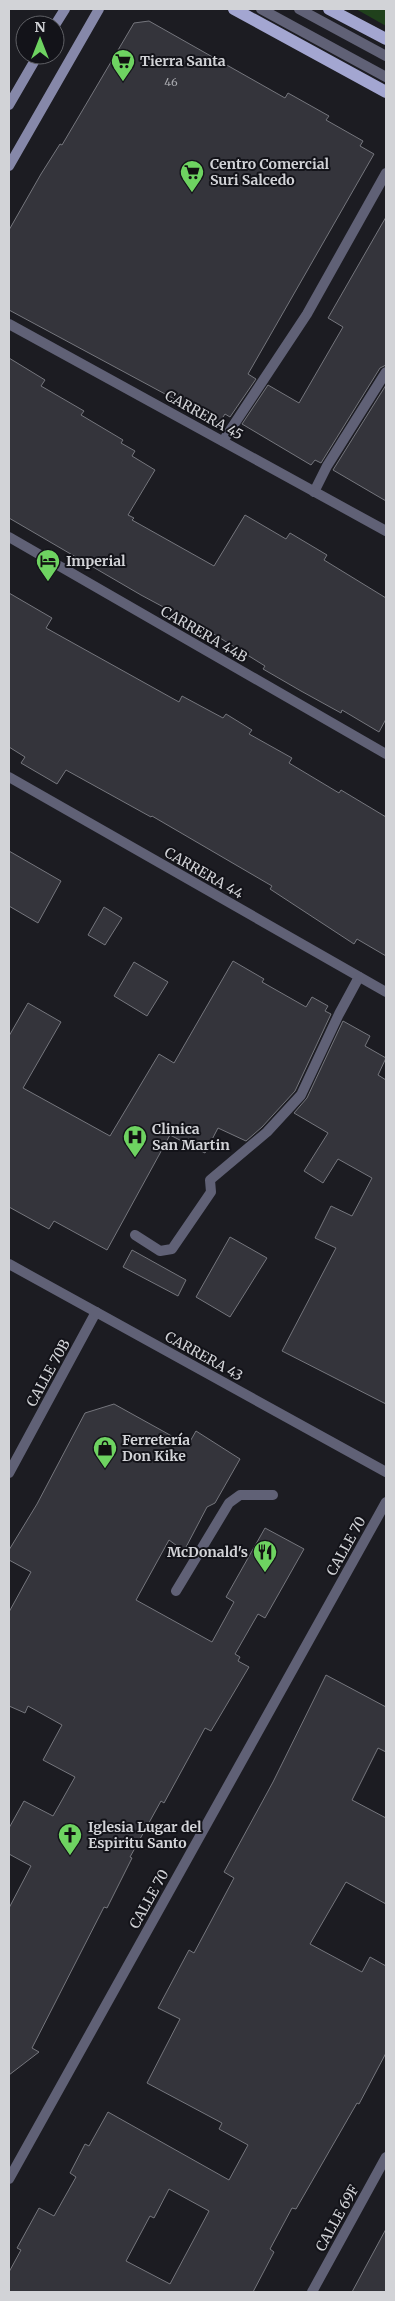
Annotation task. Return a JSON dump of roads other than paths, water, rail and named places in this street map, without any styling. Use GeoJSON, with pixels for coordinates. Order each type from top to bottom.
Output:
{"type":"FeatureCollection","features":[{"type":"Feature","properties":{"kind":"main road"},"geometry":{"type":"LineString","coordinates":[[9,166],[99,9]]}},
{"type":"Feature","properties":{"kind":"main road"},"geometry":{"type":"LineString","coordinates":[[234,9],[386,92]]}},
{"type":"Feature","properties":{"kind":"main road"},"geometry":{"type":"LineString","coordinates":[[329,9],[386,39]]}},
{"type":"Feature","properties":{"kind":"main road"},"geometry":{"type":"LineString","coordinates":[[9,105],[32,65]]}},
{"type":"Feature","properties":{"kind":"street"},"geometry":{"type":"LineString","coordinates":[[261,9],[386,78]]}},
{"type":"Feature","properties":{"kind":"street"},"geometry":{"type":"LineString","coordinates":[[299,9],[386,56]]}},
{"type":"Feature","properties":{"kind":"street"},"geometry":{"type":"LineString","coordinates":[[223,441],[307,314],[386,173]]}},
{"type":"Feature","properties":{"kind":"street","name":"CARRERA 45"},"geometry":{"type":"LineString","coordinates":[[9,324],[386,531]]}},
{"type":"Feature","properties":{"kind":"street"},"geometry":{"type":"LineString","coordinates":[[314,492],[327,466],[386,372]]}},
{"type":"Feature","properties":{"kind":"street","name":"CARRERA 44B"},"geometry":{"type":"LineString","coordinates":[[9,537],[386,754]]}},
{"type":"Feature","properties":{"kind":"street","name":"CARRERA 44"},"geometry":{"type":"LineString","coordinates":[[9,777],[386,992]]}},
{"type":"Feature","properties":{"kind":"street"},"geometry":{"type":"LineString","coordinates":[[135,1236],[160,1251],[172,1249],[211,1192],[210,1180],[267,1132],[301,1095],[359,977]]}},
{"type":"Feature","properties":{"kind":"street","name":"CARRERA 43"},"geometry":{"type":"LineString","coordinates":[[9,1264],[386,1472]]}},
{"type":"Feature","properties":{"kind":"street","name":"CALLE 70B"},"geometry":{"type":"LineString","coordinates":[[9,1473],[96,1312]]}},
{"type":"Feature","properties":{"kind":"street"},"geometry":{"type":"LineString","coordinates":[[176,1591],[229,1503],[240,1495],[273,1495]]}},
{"type":"Feature","properties":{"kind":"street","name":"CALLE 70"},"geometry":{"type":"LineString","coordinates":[[9,2180],[386,1502]]}},
{"type":"Feature","properties":{"kind":"street","name":"CALLE 69F"},"geometry":{"type":"LineString","coordinates":[[312,2292],[386,2157]]}},
{"type":"Feature","properties":{"kind":"place","name":"Tierra Santa"},"geometry":{"type":"Point","coordinates":[123,82]}},
{"type":"Feature","properties":{"kind":"place","name":"Centro Comercial Suri Salcedo"},"geometry":{"type":"Point","coordinates":[192,193]}},
{"type":"Feature","properties":{"kind":"place","name":"Imperial"},"geometry":{"type":"Point","coordinates":[48,582]}},
{"type":"Feature","properties":{"kind":"place","name":"Clinica San Martin"},"geometry":{"type":"Point","coordinates":[135,1158]}},
{"type":"Feature","properties":{"kind":"place","name":"Ferretería Don Kike"},"geometry":{"type":"Point","coordinates":[105,1469]}},
{"type":"Feature","properties":{"kind":"place","name":"McDonald's"},"geometry":{"type":"Point","coordinates":[265,1573]}},
{"type":"Feature","properties":{"kind":"place","name":"Iglesia Lugar del Espiritu Santo"},"geometry":{"type":"Point","coordinates":[70,1856]}}]}
